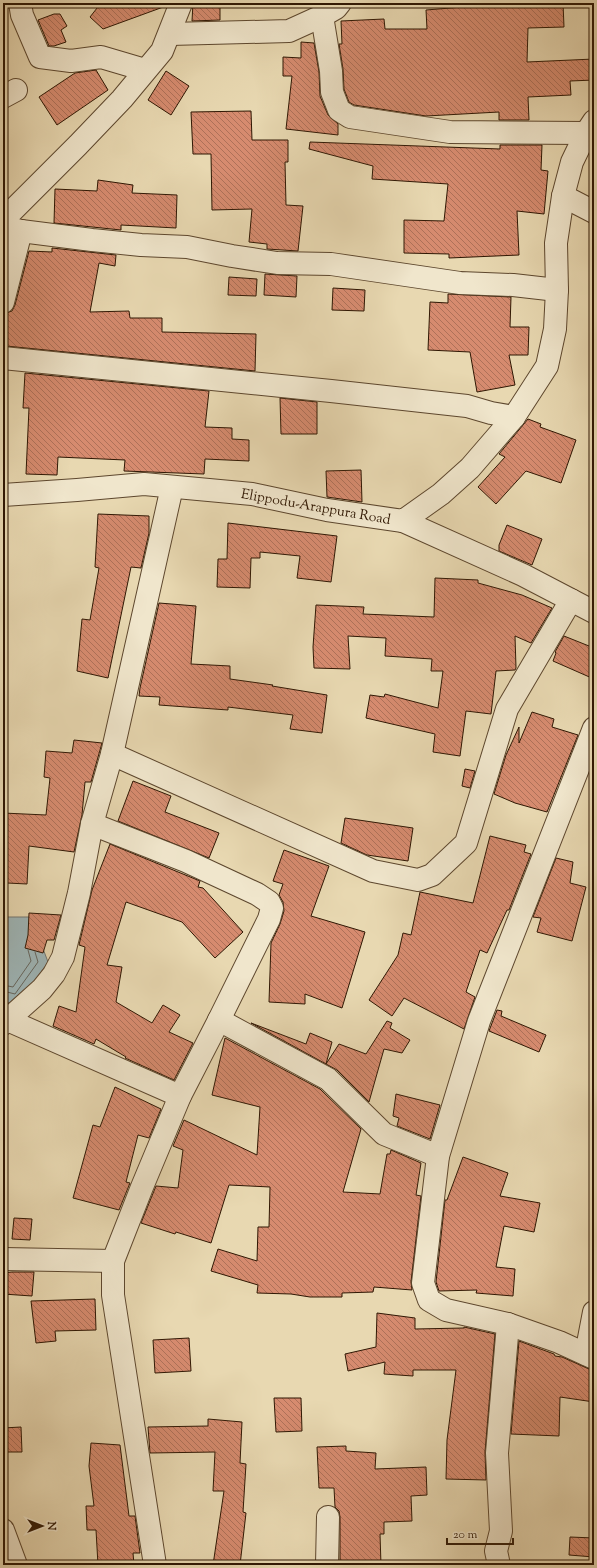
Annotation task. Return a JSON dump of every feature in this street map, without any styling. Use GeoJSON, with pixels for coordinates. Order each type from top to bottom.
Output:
{"type":"FeatureCollection","features":[{"type":"Feature","properties":{"kind":"street"},"geometry":{"type":"LineString","coordinates":[[20,3],[22,15],[40,57],[71,61],[101,57],[145,70]]}},
{"type":"Feature","properties":{"kind":"street"},"geometry":{"type":"LineString","coordinates":[[3,302],[9,226],[78,145],[122,99],[162,51],[181,3]]}},
{"type":"Feature","properties":{"kind":"street"},"geometry":{"type":"LineString","coordinates":[[170,34],[289,31],[322,16],[336,8],[340,3]]}},
{"type":"Feature","properties":{"kind":"street"},"geometry":{"type":"LineString","coordinates":[[322,16],[331,71],[332,92],[339,110],[350,118],[450,132],[590,127]]}},
{"type":"Feature","properties":{"kind":"street","name":"Elippodu-Arappura Road"},"geometry":{"type":"LineString","coordinates":[[3,495],[144,484],[252,494],[328,510],[403,521],[441,494],[470,468],[514,417],[547,366],[555,329],[557,290],[556,243],[562,196],[572,162],[590,127]]}},
{"type":"Feature","properties":{"kind":"street"},"geometry":{"type":"LineString","coordinates":[[562,196],[594,212]]}},
{"type":"Feature","properties":{"kind":"street"},"geometry":{"type":"LineString","coordinates":[[9,226],[142,245],[186,247],[277,263],[332,264],[460,283],[514,285],[557,290]]}},
{"type":"Feature","properties":{"kind":"street"},"geometry":{"type":"LineString","coordinates":[[3,358],[384,396],[467,406],[491,413],[514,417]]}},
{"type":"Feature","properties":{"kind":"street"},"geometry":{"type":"LineString","coordinates":[[172,487],[112,754],[92,824],[79,893],[63,957],[54,974],[42,989],[4,1021],[180,1096]]}},
{"type":"Feature","properties":{"kind":"street"},"geometry":{"type":"LineString","coordinates":[[403,521],[522,575],[594,612]]}},
{"type":"Feature","properties":{"kind":"street"},"geometry":{"type":"LineString","coordinates":[[112,754],[372,871],[418,880],[432,875],[466,842],[507,710],[571,600]]}},
{"type":"Feature","properties":{"kind":"street"},"geometry":{"type":"LineString","coordinates":[[594,728],[479,1021],[438,1156],[423,1283],[429,1300],[446,1310],[508,1324],[559,1342],[590,1356],[594,1312]]}},
{"type":"Feature","properties":{"kind":"street"},"geometry":{"type":"LineString","coordinates":[[92,824],[186,861],[257,894],[269,902],[272,908],[269,919],[180,1096],[113,1261],[113,1295],[155,1565]]}},
{"type":"Feature","properties":{"kind":"street"},"geometry":{"type":"LineString","coordinates":[[219,1020],[328,1079],[384,1134],[438,1156]]}},
{"type":"Feature","properties":{"kind":"street"},"geometry":{"type":"LineString","coordinates":[[3,1258],[113,1261]]}},
{"type":"Feature","properties":{"kind":"street"},"geometry":{"type":"LineString","coordinates":[[499,1565],[496,1551],[502,1531],[497,1453],[508,1324]]}},
{"type":"Feature","properties":{"kind":"street"},"geometry":{"type":"LineString","coordinates":[[327,1565],[328,1517]]}},
{"type":"Feature","properties":{"kind":"street"},"geometry":{"type":"LineString","coordinates":[[3,1530],[16,1565]]}},
{"type":"Feature","properties":{"kind":"water"},"geometry":{"type":"Polygon","coordinates":[[[29,917],[48,962],[17,1007],[3,1000],[3,918],[29,917]]]}},
{"type":"Feature","properties":{"kind":"building"},"geometry":{"type":"Polygon","coordinates":[[[101,3],[167,3],[166,6],[103,29],[90,17],[101,3]]]}},
{"type":"Feature","properties":{"kind":"building"},"geometry":{"type":"Polygon","coordinates":[[[193,3],[220,3],[220,20],[192,21],[193,3]]]}},
{"type":"Feature","properties":{"kind":"building"},"geometry":{"type":"Polygon","coordinates":[[[529,3],[563,3],[564,27],[528,28],[527,62],[594,59],[594,80],[570,81],[571,95],[528,97],[529,120],[499,120],[499,112],[426,116],[354,105],[349,102],[344,89],[343,69],[339,44],[342,44],[341,21],[384,19],[385,29],[427,29],[426,10],[487,5],[529,7],[529,3]]]}},
{"type":"Feature","properties":{"kind":"building"},"geometry":{"type":"Polygon","coordinates":[[[54,14],[60,14],[67,26],[61,30],[66,42],[49,46],[38,20],[54,14]]]}},
{"type":"Feature","properties":{"kind":"building"},"geometry":{"type":"Polygon","coordinates":[[[301,42],[314,43],[319,72],[320,96],[328,115],[338,124],[338,135],[286,129],[292,76],[283,76],[283,57],[301,58],[301,42]]]}},
{"type":"Feature","properties":{"kind":"building"},"geometry":{"type":"Polygon","coordinates":[[[96,70],[108,90],[57,125],[39,97],[75,73],[96,70]]]}},
{"type":"Feature","properties":{"kind":"building"},"geometry":{"type":"Polygon","coordinates":[[[166,71],[189,86],[171,115],[148,100],[166,71]]]}},
{"type":"Feature","properties":{"kind":"building"},"geometry":{"type":"Polygon","coordinates":[[[251,111],[252,140],[288,140],[288,162],[285,162],[286,205],[303,206],[298,251],[267,249],[267,244],[249,242],[252,209],[212,210],[211,154],[193,154],[191,112],[251,111]]]}},
{"type":"Feature","properties":{"kind":"building"},"geometry":{"type":"Polygon","coordinates":[[[310,142],[500,149],[500,145],[542,145],[541,170],[548,171],[544,214],[517,211],[519,255],[449,258],[449,254],[404,253],[404,220],[444,221],[448,184],[372,179],[373,166],[309,149],[310,142]]]}},
{"type":"Feature","properties":{"kind":"building"},"geometry":{"type":"Polygon","coordinates":[[[98,180],[133,185],[132,193],[177,195],[176,228],[121,225],[121,230],[54,223],[55,189],[97,191],[98,180]]]}},
{"type":"Feature","properties":{"kind":"building"},"geometry":{"type":"Polygon","coordinates":[[[52,248],[116,255],[115,266],[99,263],[90,312],[129,311],[130,318],[162,318],[162,332],[256,334],[255,371],[6,346],[7,328],[3,327],[3,314],[12,311],[15,305],[29,251],[52,252],[52,248]]]}},
{"type":"Feature","properties":{"kind":"building"},"geometry":{"type":"Polygon","coordinates":[[[265,274],[297,276],[296,297],[264,295],[265,274]]]}},
{"type":"Feature","properties":{"kind":"building"},"geometry":{"type":"Polygon","coordinates":[[[229,277],[257,279],[256,296],[228,295],[229,277]]]}},
{"type":"Feature","properties":{"kind":"building"},"geometry":{"type":"Polygon","coordinates":[[[333,288],[365,290],[364,311],[332,310],[333,288]]]}},
{"type":"Feature","properties":{"kind":"building"},"geometry":{"type":"Polygon","coordinates":[[[448,294],[511,297],[510,327],[529,327],[528,355],[509,355],[515,385],[477,392],[470,352],[428,350],[430,302],[448,303],[448,294]]]}},
{"type":"Feature","properties":{"kind":"building"},"geometry":{"type":"Polygon","coordinates":[[[25,373],[209,391],[205,427],[232,428],[232,439],[249,440],[249,461],[205,459],[204,474],[124,471],[125,460],[58,457],[57,475],[26,474],[29,408],[23,408],[25,373]]]}},
{"type":"Feature","properties":{"kind":"building"},"geometry":{"type":"Polygon","coordinates":[[[280,398],[317,402],[317,434],[281,434],[280,398]]]}},
{"type":"Feature","properties":{"kind":"building"},"geometry":{"type":"Polygon","coordinates":[[[528,419],[541,424],[540,427],[576,440],[561,483],[526,471],[496,504],[478,487],[505,457],[499,454],[528,419]]]}},
{"type":"Feature","properties":{"kind":"building"},"geometry":{"type":"Polygon","coordinates":[[[361,470],[362,502],[327,497],[326,471],[361,470]]]}},
{"type":"Feature","properties":{"kind":"building"},"geometry":{"type":"Polygon","coordinates":[[[98,514],[149,516],[149,533],[141,568],[131,567],[108,678],[77,671],[82,619],[90,620],[99,568],[95,567],[98,514]]]}},
{"type":"Feature","properties":{"kind":"building"},"geometry":{"type":"Polygon","coordinates":[[[228,523],[337,536],[331,582],[297,578],[300,556],[260,552],[260,558],[251,558],[250,588],[217,587],[218,559],[227,559],[228,523]]]}},
{"type":"Feature","properties":{"kind":"building"},"geometry":{"type":"Polygon","coordinates":[[[507,525],[542,539],[532,565],[499,551],[499,545],[507,525]]]}},
{"type":"Feature","properties":{"kind":"building"},"geometry":{"type":"Polygon","coordinates":[[[435,578],[478,580],[478,583],[522,595],[552,608],[531,643],[515,636],[516,668],[515,670],[496,671],[491,714],[466,711],[460,756],[433,752],[435,734],[366,718],[370,695],[384,697],[385,694],[438,708],[443,671],[431,671],[432,659],[385,656],[386,638],[348,636],[350,669],[314,668],[313,647],[316,605],[364,607],[363,614],[434,617],[435,578]]]}},
{"type":"Feature","properties":{"kind":"building"},"geometry":{"type":"Polygon","coordinates":[[[159,603],[196,606],[191,664],[230,666],[230,679],[327,695],[322,733],[290,729],[293,715],[228,707],[228,710],[159,705],[160,697],[139,696],[159,603]]]}},
{"type":"Feature","properties":{"kind":"building"},"geometry":{"type":"Polygon","coordinates":[[[564,636],[594,648],[594,679],[553,661],[555,652],[564,636]]]}},
{"type":"Feature","properties":{"kind":"building"},"geometry":{"type":"Polygon","coordinates":[[[532,712],[554,719],[552,727],[578,735],[547,812],[515,803],[494,794],[506,755],[519,727],[519,743],[532,712]]]}},
{"type":"Feature","properties":{"kind":"building"},"geometry":{"type":"Polygon","coordinates":[[[74,740],[102,743],[91,782],[85,782],[82,815],[74,852],[29,846],[27,884],[7,883],[7,868],[3,868],[3,813],[46,815],[50,778],[44,777],[46,751],[72,753],[74,740]]]}},
{"type":"Feature","properties":{"kind":"building"},"geometry":{"type":"Polygon","coordinates":[[[465,769],[475,771],[470,788],[462,786],[465,769]]]}},
{"type":"Feature","properties":{"kind":"building"},"geometry":{"type":"Polygon","coordinates":[[[133,781],[171,796],[165,812],[219,833],[209,858],[118,821],[133,781]]]}},
{"type":"Feature","properties":{"kind":"building"},"geometry":{"type":"Polygon","coordinates":[[[345,818],[413,828],[408,861],[367,855],[341,843],[345,818]]]}},
{"type":"Feature","properties":{"kind":"building"},"geometry":{"type":"Polygon","coordinates":[[[490,836],[526,845],[524,852],[531,854],[509,910],[507,910],[487,953],[480,950],[466,992],[475,997],[464,1029],[404,998],[392,1016],[369,1000],[398,955],[403,933],[411,935],[420,892],[473,903],[490,836]]]}},
{"type":"Feature","properties":{"kind":"building"},"geometry":{"type":"Polygon","coordinates":[[[110,844],[200,881],[198,887],[203,888],[243,932],[215,958],[182,922],[126,902],[107,965],[122,967],[116,1002],[152,1023],[163,1005],[180,1015],[169,1032],[193,1043],[174,1080],[125,1058],[126,1057],[96,1039],[94,1044],[53,1026],[59,1006],[76,1012],[85,947],[79,945],[92,890],[110,844]]]}},
{"type":"Feature","properties":{"kind":"building"},"geometry":{"type":"Polygon","coordinates":[[[284,850],[329,866],[311,916],[365,932],[342,1008],[305,994],[305,1004],[269,1002],[271,943],[284,911],[283,902],[279,895],[283,884],[273,881],[284,850]]]}},
{"type":"Feature","properties":{"kind":"building"},"geometry":{"type":"Polygon","coordinates":[[[556,858],[573,862],[570,883],[586,887],[572,941],[537,932],[541,918],[533,917],[556,858]]]}},
{"type":"Feature","properties":{"kind":"building"},"geometry":{"type":"Polygon","coordinates":[[[29,913],[61,915],[54,940],[47,940],[43,953],[25,948],[28,935],[29,913]]]}},
{"type":"Feature","properties":{"kind":"building"},"geometry":{"type":"Polygon","coordinates":[[[497,1010],[502,1011],[501,1016],[546,1035],[539,1052],[489,1031],[497,1010]]]}},
{"type":"Feature","properties":{"kind":"building"},"geometry":{"type":"Polygon","coordinates":[[[387,1021],[392,1023],[390,1028],[410,1040],[402,1053],[384,1049],[369,1102],[337,1070],[326,1064],[339,1044],[366,1054],[387,1021]]]}},
{"type":"Feature","properties":{"kind":"building"},"geometry":{"type":"Polygon","coordinates":[[[251,1023],[306,1044],[310,1033],[332,1042],[326,1064],[251,1023]]]}},
{"type":"Feature","properties":{"kind":"building"},"geometry":{"type":"Polygon","coordinates":[[[225,1038],[320,1089],[361,1129],[343,1192],[380,1194],[387,1154],[390,1154],[391,1150],[421,1163],[416,1195],[421,1196],[411,1282],[412,1290],[374,1287],[373,1292],[342,1293],[342,1297],[310,1297],[291,1294],[257,1293],[258,1285],[211,1271],[218,1249],[257,1261],[258,1227],[269,1227],[270,1187],[229,1185],[211,1243],[176,1232],[175,1234],[141,1223],[156,1186],[178,1188],[183,1150],[173,1146],[184,1120],[257,1155],[260,1107],[212,1095],[225,1038]]]}},
{"type":"Feature","properties":{"kind":"building"},"geometry":{"type":"Polygon","coordinates":[[[115,1087],[161,1109],[149,1138],[138,1135],[126,1182],[130,1183],[119,1210],[73,1198],[93,1125],[100,1127],[115,1087]]]}},
{"type":"Feature","properties":{"kind":"building"},"geometry":{"type":"Polygon","coordinates":[[[396,1094],[440,1105],[430,1139],[397,1126],[399,1118],[393,1116],[396,1094]]]}},
{"type":"Feature","properties":{"kind":"building"},"geometry":{"type":"Polygon","coordinates":[[[463,1157],[508,1173],[500,1196],[540,1203],[534,1232],[504,1226],[496,1267],[515,1269],[513,1296],[476,1293],[477,1290],[439,1291],[436,1282],[445,1200],[447,1200],[463,1157]]]}},
{"type":"Feature","properties":{"kind":"building"},"geometry":{"type":"Polygon","coordinates":[[[14,1218],[32,1219],[30,1240],[12,1239],[14,1218]]]}},
{"type":"Feature","properties":{"kind":"building"},"geometry":{"type":"Polygon","coordinates":[[[34,1272],[32,1296],[3,1294],[3,1273],[34,1272]]]}},
{"type":"Feature","properties":{"kind":"building"},"geometry":{"type":"Polygon","coordinates":[[[95,1299],[96,1330],[55,1331],[56,1341],[36,1343],[31,1301],[95,1299]]]}},
{"type":"Feature","properties":{"kind":"building"},"geometry":{"type":"Polygon","coordinates":[[[377,1313],[415,1318],[415,1329],[464,1327],[495,1334],[485,1452],[486,1480],[446,1479],[447,1440],[456,1370],[413,1370],[413,1376],[384,1374],[385,1362],[348,1371],[345,1354],[376,1347],[377,1313]]]}},
{"type":"Feature","properties":{"kind":"building"},"geometry":{"type":"Polygon","coordinates":[[[189,1338],[191,1371],[155,1373],[153,1340],[189,1338]]]}},
{"type":"Feature","properties":{"kind":"building"},"geometry":{"type":"Polygon","coordinates":[[[519,1341],[594,1370],[594,1402],[560,1397],[559,1436],[511,1434],[519,1341]]]}},
{"type":"Feature","properties":{"kind":"building"},"geometry":{"type":"Polygon","coordinates":[[[274,1398],[301,1398],[302,1431],[276,1432],[274,1398]]]}},
{"type":"Feature","properties":{"kind":"building"},"geometry":{"type":"Polygon","coordinates":[[[208,1419],[242,1422],[240,1463],[246,1464],[243,1512],[246,1513],[240,1565],[213,1565],[224,1491],[213,1491],[215,1452],[150,1453],[148,1427],[208,1426],[208,1419]]]}},
{"type":"Feature","properties":{"kind":"building"},"geometry":{"type":"Polygon","coordinates":[[[21,1427],[22,1452],[3,1452],[3,1428],[21,1427]]]}},
{"type":"Feature","properties":{"kind":"building"},"geometry":{"type":"Polygon","coordinates":[[[91,1443],[120,1445],[129,1516],[135,1516],[140,1553],[133,1553],[134,1565],[98,1565],[96,1530],[87,1530],[86,1506],[94,1506],[89,1466],[91,1443]]]}},
{"type":"Feature","properties":{"kind":"building"},"geometry":{"type":"Polygon","coordinates":[[[346,1446],[346,1451],[376,1453],[375,1469],[426,1467],[427,1495],[411,1496],[412,1521],[384,1522],[384,1534],[380,1534],[381,1565],[340,1565],[339,1511],[335,1507],[334,1488],[319,1488],[317,1447],[346,1446]]]}},
{"type":"Feature","properties":{"kind":"building"},"geometry":{"type":"Polygon","coordinates":[[[570,1537],[594,1538],[594,1557],[569,1555],[570,1537]]]}}]}
